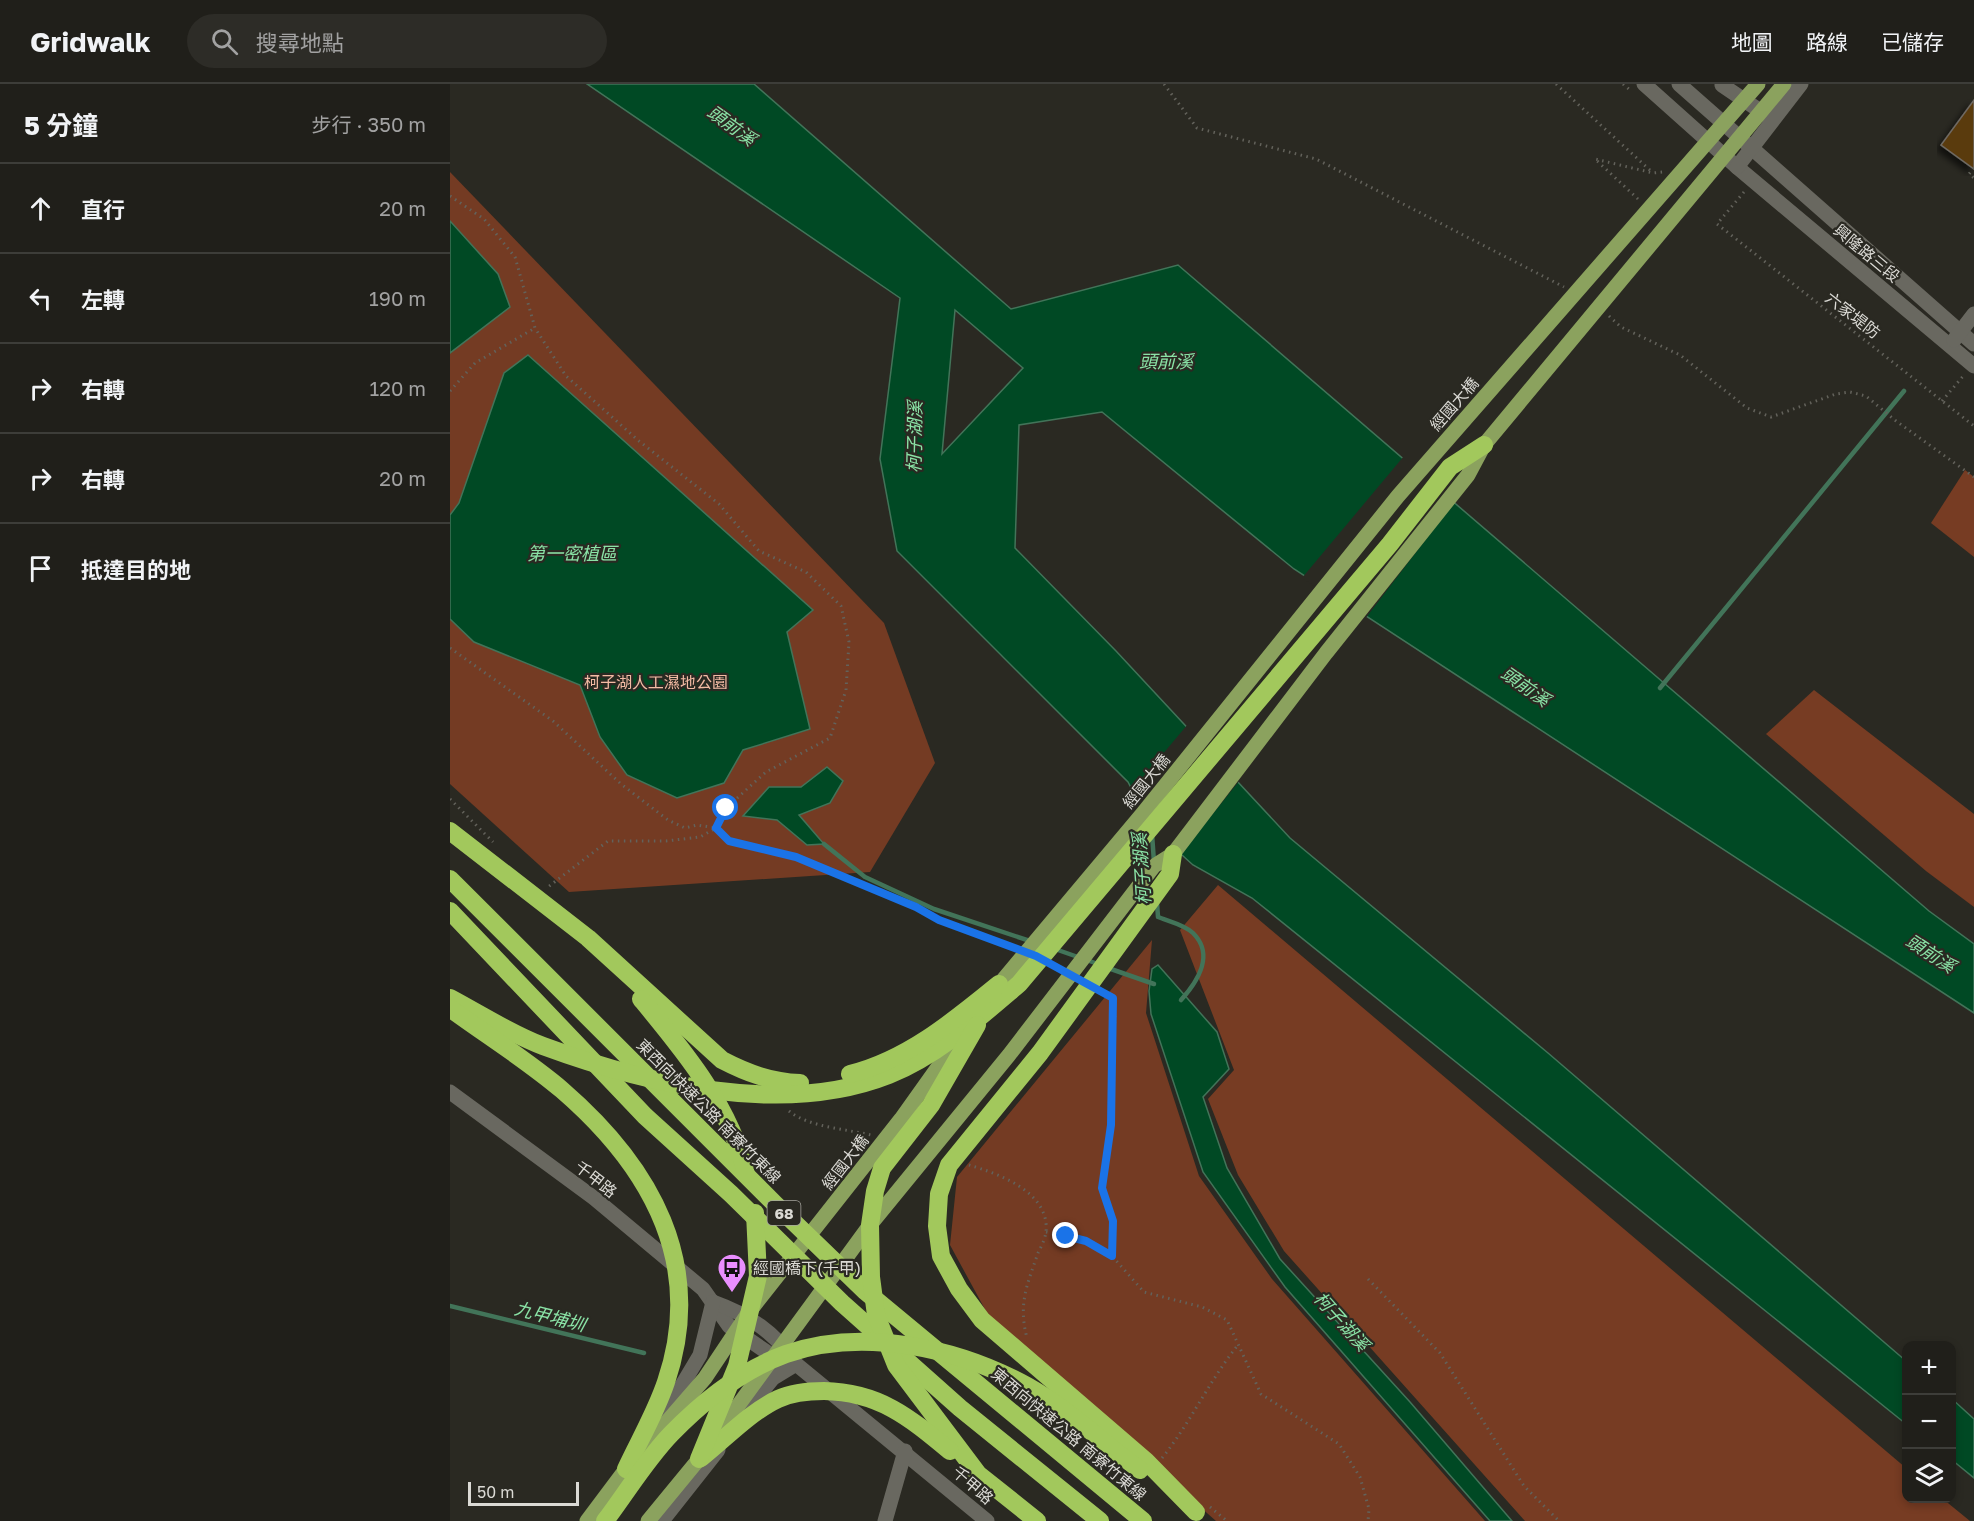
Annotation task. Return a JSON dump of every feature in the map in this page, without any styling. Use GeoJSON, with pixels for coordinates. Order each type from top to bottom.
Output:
{"type":"FeatureCollection","features":[{"type":"Feature","properties":{"kind":"highway"},"geometry":{"type":"LineString","coordinates":[[450,998],[541,1045],[640,1078],[727,1091],[814,1094],[889,1075],[957,1036],[1019,984],[1390,544],[1450,467],[1484,445]]}},
{"type":"Feature","properties":{"kind":"highway"},"geometry":{"type":"LineString","coordinates":[[450,831],[553,909],[618,964],[722,1060],[748,1073],[782,1082],[815,1083],[856,1073],[940,1032],[999,984]]}},
{"type":"Feature","properties":{"kind":"highway"},"geometry":{"type":"LineString","coordinates":[[1173,855],[1170,874],[1040,1053],[949,1165],[939,1194],[937,1226],[941,1256],[959,1289],[982,1320],[1146,1461],[1201,1517]]}},
{"type":"Feature","properties":{"kind":"highway","name":"東西向快速公路 南寮竹東線"},"geometry":{"type":"LineString","coordinates":[[450,879],[775,1204],[866,1291],[1143,1521]]}},
{"type":"Feature","properties":{"kind":"highway"},"geometry":{"type":"LineString","coordinates":[[553,909],[629,985],[681,1047],[723,1111],[744,1162],[754,1210],[758,1276],[738,1366],[699,1459]]}},
{"type":"Feature","properties":{"kind":"highway","name":"68"},"geometry":{"type":"LineString","coordinates":[[450,911],[645,1116],[731,1194],[842,1303],[960,1408],[1100,1521]]}},
{"type":"Feature","properties":{"kind":"highway"},"geometry":{"type":"LineString","coordinates":[[978,1474],[896,1365],[885,1341],[876,1315],[873,1296],[870,1226],[875,1191],[882,1168],[931,1105],[999,984]]}},
{"type":"Feature","properties":{"kind":"highway"},"geometry":{"type":"LineString","coordinates":[[450,1008],[561,1090],[606,1134],[641,1178],[669,1234],[677,1263],[680,1302],[677,1340],[666,1383],[626,1469]]}},
{"type":"Feature","properties":{"kind":"highway"},"geometry":{"type":"LineString","coordinates":[[605,1521],[669,1437],[740,1377],[787,1354],[833,1345],[873,1342],[913,1346],[951,1355],[988,1368],[1026,1386],[1066,1411],[1111,1449],[1201,1517]]}},
{"type":"Feature","properties":{"kind":"highway"},"geometry":{"type":"LineString","coordinates":[[699,1459],[779,1399],[811,1391],[848,1392],[879,1400],[911,1418],[1037,1521]]}},
{"type":"Feature","properties":{"kind":"main road","name":"經國大橋"},"geometry":{"type":"LineString","coordinates":[[587,1521],[626,1469],[705,1378],[749,1312],[901,1119],[999,984],[1143,813],[1398,496],[1758,84]]}},
{"type":"Feature","properties":{"kind":"main road"},"geometry":{"type":"LineString","coordinates":[[648,1521],[699,1459],[870,1226],[1009,1055],[1154,866],[1173,855],[1326,653],[1468,475],[1484,445],[1784,84]]}},
{"type":"Feature","properties":{"kind":"street","name":"興隆路三段"},"geometry":{"type":"LineString","coordinates":[[1644,84],[1737,167],[1948,345],[1970,370]]}},
{"type":"Feature","properties":{"kind":"street","name":"興隆路三段"},"geometry":{"type":"LineString","coordinates":[[1679,84],[1974,344]]}},
{"type":"Feature","properties":{"kind":"street"},"geometry":{"type":"LineString","coordinates":[[1737,167],[1801,84]]}},
{"type":"Feature","properties":{"kind":"street"},"geometry":{"type":"LineString","coordinates":[[1705,108],[1723,85],[1773,120]]}},
{"type":"Feature","properties":{"kind":"street"},"geometry":{"type":"LineString","coordinates":[[1948,345],[1974,314]]}},
{"type":"Feature","properties":{"kind":"street","name":"千甲路"},"geometry":{"type":"LineString","coordinates":[[450,1092],[594,1198],[703,1288],[713,1302],[740,1312],[781,1341],[796,1364],[905,1451],[987,1521]]}},
{"type":"Feature","properties":{"kind":"street"},"geometry":{"type":"LineString","coordinates":[[597,1521],[700,1355],[713,1302]]}},
{"type":"Feature","properties":{"kind":"street"},"geometry":{"type":"LineString","coordinates":[[662,1521],[773,1378],[796,1364]]}},
{"type":"Feature","properties":{"kind":"street"},"geometry":{"type":"LineString","coordinates":[[684,1383],[691,1402],[719,1421],[740,1419]]}},
{"type":"Feature","properties":{"kind":"street"},"geometry":{"type":"LineString","coordinates":[[684,1383],[705,1384],[733,1400],[740,1419]]}},
{"type":"Feature","properties":{"kind":"street"},"geometry":{"type":"LineString","coordinates":[[885,1521],[905,1451]]}},
{"type":"Feature","properties":{"kind":"path"},"geometry":{"type":"LineString","coordinates":[[1164,84],[1197,128],[1316,159],[1573,291]]}},
{"type":"Feature","properties":{"kind":"path"},"geometry":{"type":"LineString","coordinates":[[1556,84],[1653,173]]}},
{"type":"Feature","properties":{"kind":"path"},"geometry":{"type":"LineString","coordinates":[[1632,209],[1639,200],[1595,159],[1653,173],[1674,172]]}},
{"type":"Feature","properties":{"kind":"path"},"geometry":{"type":"LineString","coordinates":[[1974,168],[1970,174],[1974,178]]}},
{"type":"Feature","properties":{"kind":"path","name":"六家堤防"},"geometry":{"type":"LineString","coordinates":[[1744,192],[1717,224],[1974,426]]}},
{"type":"Feature","properties":{"kind":"path"},"geometry":{"type":"LineString","coordinates":[[450,196],[484,219],[514,257],[535,328],[566,376],[639,441],[720,504],[759,551],[806,572],[841,606],[849,642],[846,690],[830,738],[766,772],[726,808],[716,828],[700,837],[666,842],[608,841],[542,891]]}},
{"type":"Feature","properties":{"kind":"path"},"geometry":{"type":"LineString","coordinates":[[1604,312],[1621,327],[1680,355],[1747,408],[1771,417],[1850,392],[1866,396],[1896,421],[1974,477]]}},
{"type":"Feature","properties":{"kind":"path"},"geometry":{"type":"LineString","coordinates":[[450,391],[475,363],[535,328]]}},
{"type":"Feature","properties":{"kind":"path"},"geometry":{"type":"LineString","coordinates":[[1942,401],[1970,370]]}},
{"type":"Feature","properties":{"kind":"path"},"geometry":{"type":"LineString","coordinates":[[450,648],[553,721],[621,784],[668,820],[685,828],[697,825],[716,828],[729,841],[796,857],[916,907],[939,920],[1015,948]]}},
{"type":"Feature","properties":{"kind":"path"},"geometry":{"type":"LineString","coordinates":[[1099,992],[1113,998],[1115,1016],[1111,1125],[1102,1188],[1113,1221],[1112,1256]]}},
{"type":"Feature","properties":{"kind":"path"},"geometry":{"type":"LineString","coordinates":[[1046,1232],[1086,1241],[1112,1256],[1144,1292],[1202,1307],[1227,1320],[1261,1394],[1339,1444],[1360,1477],[1369,1509],[1368,1521]]}},
{"type":"Feature","properties":{"kind":"path"},"geometry":{"type":"LineString","coordinates":[[1368,1279],[1440,1353],[1524,1486],[1559,1521]]}},
{"type":"Feature","properties":{"kind":"path"},"geometry":{"type":"LineString","coordinates":[[1158,1464],[1187,1426],[1214,1376],[1238,1346]]}},
{"type":"Feature","properties":{"kind":"green space","name":"柯子湖人工濕地公園"},"geometry":{"type":"Polygon","coordinates":[[[450,172],[884,623],[935,763],[870,872],[569,892],[450,784],[450,172]]]}},
{"type":"Feature","properties":{"kind":"green space"},"geometry":{"type":"Polygon","coordinates":[[[1152,940],[1146,1013],[1199,1176],[1272,1279],[1485,1521],[1216,1521],[993,1324],[950,1245],[957,1177],[1152,940]]]}},
{"type":"Feature","properties":{"kind":"shaded area"},"geometry":{"type":"Polygon","coordinates":[[[1965,470],[1974,477],[1974,557],[1931,523],[1965,470]]]}},
{"type":"Feature","properties":{"kind":"shaded area"},"geometry":{"type":"Polygon","coordinates":[[[1814,690],[1974,814],[1974,907],[1926,871],[1766,734],[1814,690]]]}},
{"type":"Feature","properties":{"kind":"shaded area"},"geometry":{"type":"Polygon","coordinates":[[[1218,885],[1902,1465],[1902,1503],[1948,1503],[1970,1521],[1525,1521],[1284,1251],[1238,1175],[1208,1099],[1234,1070],[1180,930],[1218,885]]]}},
{"type":"Feature","properties":{"kind":"water","name":"頭前溪"},"geometry":{"type":"Polygon","coordinates":[[[587,84],[754,84],[1011,309],[1178,265],[1929,911],[1974,944],[1974,1013],[1294,569],[1102,412],[1019,425],[1015,548],[1116,651],[1290,838],[1548,1053],[1902,1358],[1902,1421],[1252,898],[1193,865],[1151,827],[1128,782],[897,551],[880,459],[900,298],[587,84]],[[955,310],[942,454],[1023,368],[955,310]]]}},
{"type":"Feature","properties":{"kind":"water"},"geometry":{"type":"Polygon","coordinates":[[[450,221],[498,274],[510,307],[450,353],[450,221]]]}},
{"type":"Feature","properties":{"kind":"water","name":"第一密植區"},"geometry":{"type":"Polygon","coordinates":[[[528,355],[813,610],[787,632],[810,729],[743,750],[724,783],[677,798],[627,775],[600,737],[580,685],[474,642],[450,619],[450,515],[459,503],[504,373],[528,355]]]}},
{"type":"Feature","properties":{"kind":"water"},"geometry":{"type":"Polygon","coordinates":[[[827,767],[843,781],[830,803],[799,815],[824,844],[807,845],[777,820],[743,816],[769,787],[801,787],[827,767]]]}},
{"type":"Feature","properties":{"kind":"water"},"geometry":{"type":"Polygon","coordinates":[[[1158,965],[1217,1032],[1229,1069],[1203,1097],[1227,1168],[1280,1259],[1410,1402],[1512,1521],[1490,1521],[1285,1287],[1203,1172],[1151,1014],[1149,991],[1152,969],[1158,965]]]}},
{"type":"Feature","properties":{"kind":"water"},"geometry":{"type":"Polygon","coordinates":[[[1956,1403],[1974,1419],[1974,1478],[1956,1463],[1956,1403]]]}},
{"type":"Feature","properties":{"kind":"pier"},"geometry":{"type":"Polygon","coordinates":[[[1404,456],[1456,500],[1365,619],[1302,578],[1404,456]]]}},
{"type":"Feature","properties":{"kind":"pier"},"geometry":{"type":"Polygon","coordinates":[[[1188,724],[1240,780],[1179,856],[1149,829],[1130,793],[1188,724]]]}},
{"type":"Feature","properties":{"kind":"building"},"geometry":{"type":"Polygon","coordinates":[[[1974,100],[1974,169],[1941,145],[1974,100]]]}},
{"type":"Feature","properties":{"kind":"waterway"},"geometry":{"type":"LineString","coordinates":[[1660,688],[1904,391]]}},
{"type":"Feature","properties":{"kind":"waterway","name":"柯子湖溪"},"geometry":{"type":"LineString","coordinates":[[1152,834],[1154,862]]}},
{"type":"Feature","properties":{"kind":"waterway"},"geometry":{"type":"LineString","coordinates":[[824,844],[865,877],[934,909],[1033,942]]}},
{"type":"Feature","properties":{"kind":"waterway","name":"柯子湖溪"},"geometry":{"type":"LineString","coordinates":[[1157,903],[1158,917],[1190,930],[1203,950],[1202,968],[1193,985],[1181,1000]]}},
{"type":"Feature","properties":{"kind":"waterway"},"geometry":{"type":"LineString","coordinates":[[1055,949],[1098,964]]}},
{"type":"Feature","properties":{"kind":"waterway"},"geometry":{"type":"LineString","coordinates":[[1108,968],[1154,984]]}},
{"type":"Feature","properties":{"kind":"waterway","name":"九甲埔圳"},"geometry":{"type":"LineString","coordinates":[[450,1306],[644,1353]]}},
{"type":"Feature","properties":{"kind":"place","name":"經國橋下(千甲)"},"geometry":{"type":"Point","coordinates":[732,1294]}},
{"type":"Feature","properties":{"kind":"route"},"geometry":{"type":"LineString","coordinates":[[726,808],[716,828],[729,841],[796,857],[916,907],[939,920],[1036,956],[1113,998],[1115,1016],[1111,1125],[1102,1188],[1113,1221],[1112,1256],[1086,1241],[1066,1236]]}}]}
